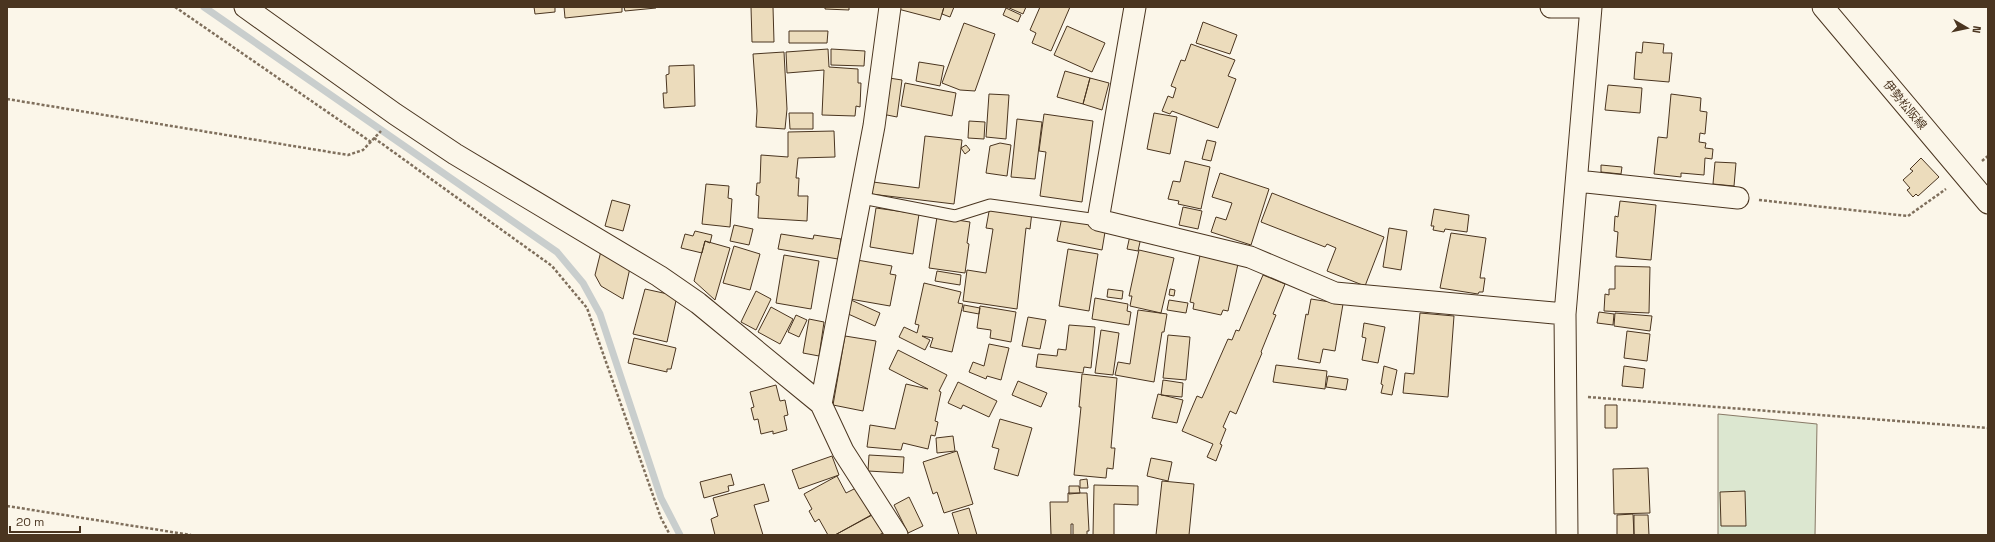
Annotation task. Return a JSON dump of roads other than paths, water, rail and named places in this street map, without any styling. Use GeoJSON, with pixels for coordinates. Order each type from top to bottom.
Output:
{"type":"FeatureCollection","features":[{"type":"Feature","properties":{"kind":"street"},"geometry":{"type":"LineString","coordinates":[[245,7],[395,114],[455,154],[672,285],[698,303],[822,404],[843,451],[896,535]]}},
{"type":"Feature","properties":{"kind":"street"},"geometry":{"type":"LineString","coordinates":[[822,404],[862,198],[874,126],[890,7]]}},
{"type":"Feature","properties":{"kind":"street"},"geometry":{"type":"LineString","coordinates":[[1135,7],[1098,220],[1250,257],[1335,293],[1565,314]]}},
{"type":"Feature","properties":{"kind":"street"},"geometry":{"type":"LineString","coordinates":[[1551,7],[1591,7],[1578,181],[1565,314],[1567,535]]}},
{"type":"Feature","properties":{"kind":"street","name":"伊勢松阪線"},"geometry":{"type":"LineString","coordinates":[[1823,7],[1988,203]]}},
{"type":"Feature","properties":{"kind":"street"},"geometry":{"type":"LineString","coordinates":[[1578,181],[1738,198]]}},
{"type":"Feature","properties":{"kind":"lane"},"geometry":{"type":"LineString","coordinates":[[862,198],[955,216],[990,205],[1098,220]]}},
{"type":"Feature","properties":{"kind":"waterway"},"geometry":{"type":"LineString","coordinates":[[204,7],[557,252],[583,283],[600,314],[661,498],[680,535]]}}]}
